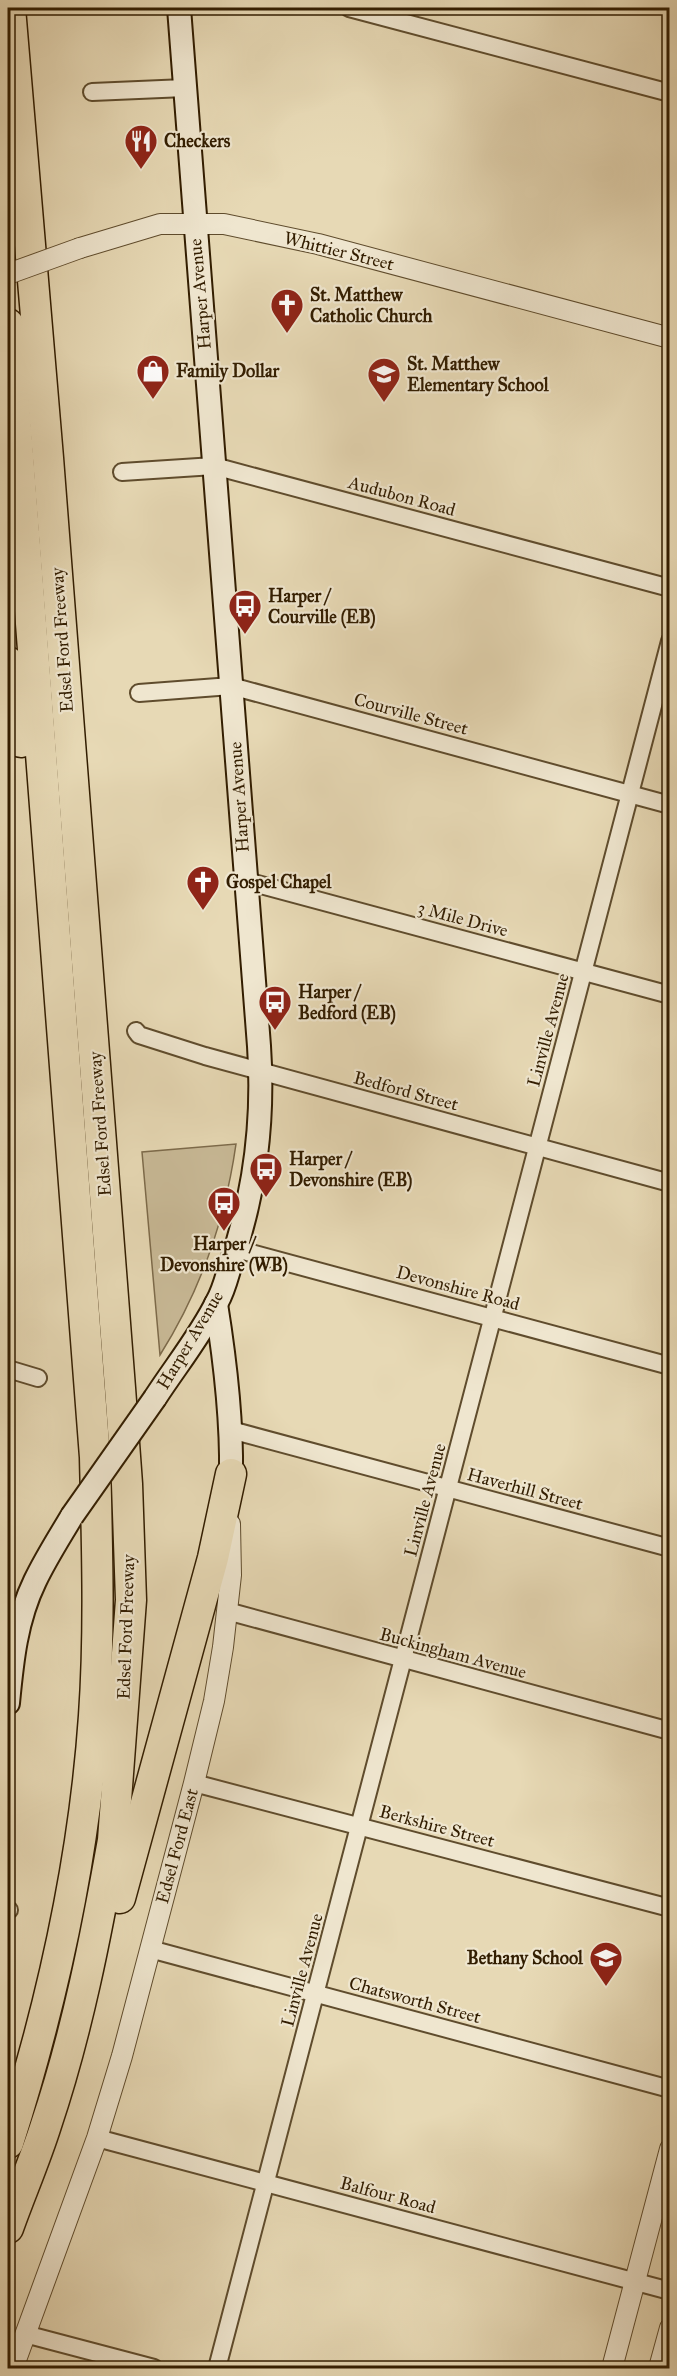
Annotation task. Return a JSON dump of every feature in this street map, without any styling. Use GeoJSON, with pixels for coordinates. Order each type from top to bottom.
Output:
{"type":"FeatureCollection","features":[{"type":"Feature","properties":{"kind":"highway","name":"Edsel Ford Freeway"},"geometry":{"type":"LineString","coordinates":[[8,2228],[46,2125],[72,2037],[113,1840],[131,1600],[128,1484],[48,458],[10,8]]}},
{"type":"Feature","properties":{"kind":"highway","name":"Edsel Ford Freeway"},"geometry":{"type":"LineString","coordinates":[[8,324],[95,1457],[99,1605],[94,1717],[79,1854],[53,1984],[28,2080],[8,2143]]}},
{"type":"Feature","properties":{"kind":"highway"},"geometry":{"type":"LineString","coordinates":[[8,662],[16,703],[33,833],[48,852]]}},
{"type":"Feature","properties":{"kind":"highway"},"geometry":{"type":"LineString","coordinates":[[72,2037],[101,1963],[148,1798],[213,1558],[231,1474]]}},
{"type":"Feature","properties":{"kind":"main road","name":"Harper Avenue"},"geometry":{"type":"LineString","coordinates":[[8,1704],[12,1655],[24,1608],[49,1554],[72,1516],[155,1398],[216,1304],[236,1249],[256,1161],[260,1113],[260,1070],[179,8]]}},
{"type":"Feature","properties":{"kind":"main road","name":"Edsel Ford East"},"geometry":{"type":"LineString","coordinates":[[216,1304],[226,1363],[231,1430],[231,1474]]}},
{"type":"Feature","properties":{"kind":"street"},"geometry":{"type":"LineString","coordinates":[[350,8],[669,93]]}},
{"type":"Feature","properties":{"kind":"street"},"geometry":{"type":"LineString","coordinates":[[92,92],[184,88]]}},
{"type":"Feature","properties":{"kind":"street","name":"Whittier Street"},"geometry":{"type":"LineString","coordinates":[[8,274],[80,248],[160,224],[224,224],[318,244],[669,338]]}},
{"type":"Feature","properties":{"kind":"street","name":"Audubon Road"},"geometry":{"type":"LineString","coordinates":[[122,472],[214,466],[669,588]]}},
{"type":"Feature","properties":{"kind":"street","name":"Linville Avenue"},"geometry":{"type":"LineString","coordinates":[[218,2368],[669,641]]}},
{"type":"Feature","properties":{"kind":"street","name":"Courville Street"},"geometry":{"type":"LineString","coordinates":[[139,693],[231,686],[669,805]]}},
{"type":"Feature","properties":{"kind":"street","name":"3 Mile Drive"},"geometry":{"type":"LineString","coordinates":[[246,881],[669,995]]}},
{"type":"Feature","properties":{"kind":"street","name":"Bedford Street"},"geometry":{"type":"LineString","coordinates":[[136,1031],[138,1035],[145,1038],[669,1183]]}},
{"type":"Feature","properties":{"kind":"street","name":"Devonshire Road"},"geometry":{"type":"LineString","coordinates":[[236,1249],[669,1366]]}},
{"type":"Feature","properties":{"kind":"street"},"geometry":{"type":"LineString","coordinates":[[8,1369],[38,1378]]}},
{"type":"Feature","properties":{"kind":"street","name":"Haverhill Street"},"geometry":{"type":"LineString","coordinates":[[231,1430],[669,1548]]}},
{"type":"Feature","properties":{"kind":"street","name":"Edsel Ford East"},"geometry":{"type":"LineString","coordinates":[[13,2368],[97,2138],[122,2056],[214,1701],[231,1575],[231,1474]]}},
{"type":"Feature","properties":{"kind":"street","name":"Buckingham Avenue"},"geometry":{"type":"LineString","coordinates":[[227,1611],[669,1731]]}},
{"type":"Feature","properties":{"kind":"street","name":"Berkshire Street"},"geometry":{"type":"LineString","coordinates":[[194,1783],[361,1825],[669,1908]]}},
{"type":"Feature","properties":{"kind":"street","name":"Chatsworth Street"},"geometry":{"type":"LineString","coordinates":[[150,1949],[669,2089]]}},
{"type":"Feature","properties":{"kind":"street","name":"Balfour Road"},"geometry":{"type":"LineString","coordinates":[[97,2138],[669,2291]]}},
{"type":"Feature","properties":{"kind":"street"},"geometry":{"type":"LineString","coordinates":[[612,2368],[669,2149]]}},
{"type":"Feature","properties":{"kind":"street"},"geometry":{"type":"LineString","coordinates":[[659,2368],[669,2328]]}},
{"type":"Feature","properties":{"kind":"street"},"geometry":{"type":"LineString","coordinates":[[25,2334],[154,2368]]}},
{"type":"Feature","properties":{"kind":"shaded area"},"geometry":{"type":"Polygon","coordinates":[[[236,1144],[225,1200],[209,1254],[188,1305],[160,1355],[142,1152],[236,1144]]]}},
{"type":"Feature","properties":{"kind":"place","name":"Checkers"},"geometry":{"type":"Point","coordinates":[141,170]}},
{"type":"Feature","properties":{"kind":"place","name":"St. Matthew Catholic Church"},"geometry":{"type":"Point","coordinates":[287,334]}},
{"type":"Feature","properties":{"kind":"place","name":"Family Dollar"},"geometry":{"type":"Point","coordinates":[153,400]}},
{"type":"Feature","properties":{"kind":"place","name":"St. Matthew Elementary School"},"geometry":{"type":"Point","coordinates":[384,403]}},
{"type":"Feature","properties":{"kind":"place","name":"Harper / Courville (EB)"},"geometry":{"type":"Point","coordinates":[245,635]}},
{"type":"Feature","properties":{"kind":"place","name":"Gospel Chapel"},"geometry":{"type":"Point","coordinates":[203,911]}},
{"type":"Feature","properties":{"kind":"place","name":"Harper / Bedford (EB)"},"geometry":{"type":"Point","coordinates":[275,1031]}},
{"type":"Feature","properties":{"kind":"place","name":"Harper / Devonshire (EB)"},"geometry":{"type":"Point","coordinates":[266,1198]}},
{"type":"Feature","properties":{"kind":"place","name":"Harper / Devonshire (WB)"},"geometry":{"type":"Point","coordinates":[224,1232]}},
{"type":"Feature","properties":{"kind":"place","name":"Bethany School"},"geometry":{"type":"Point","coordinates":[606,1987]}}]}
